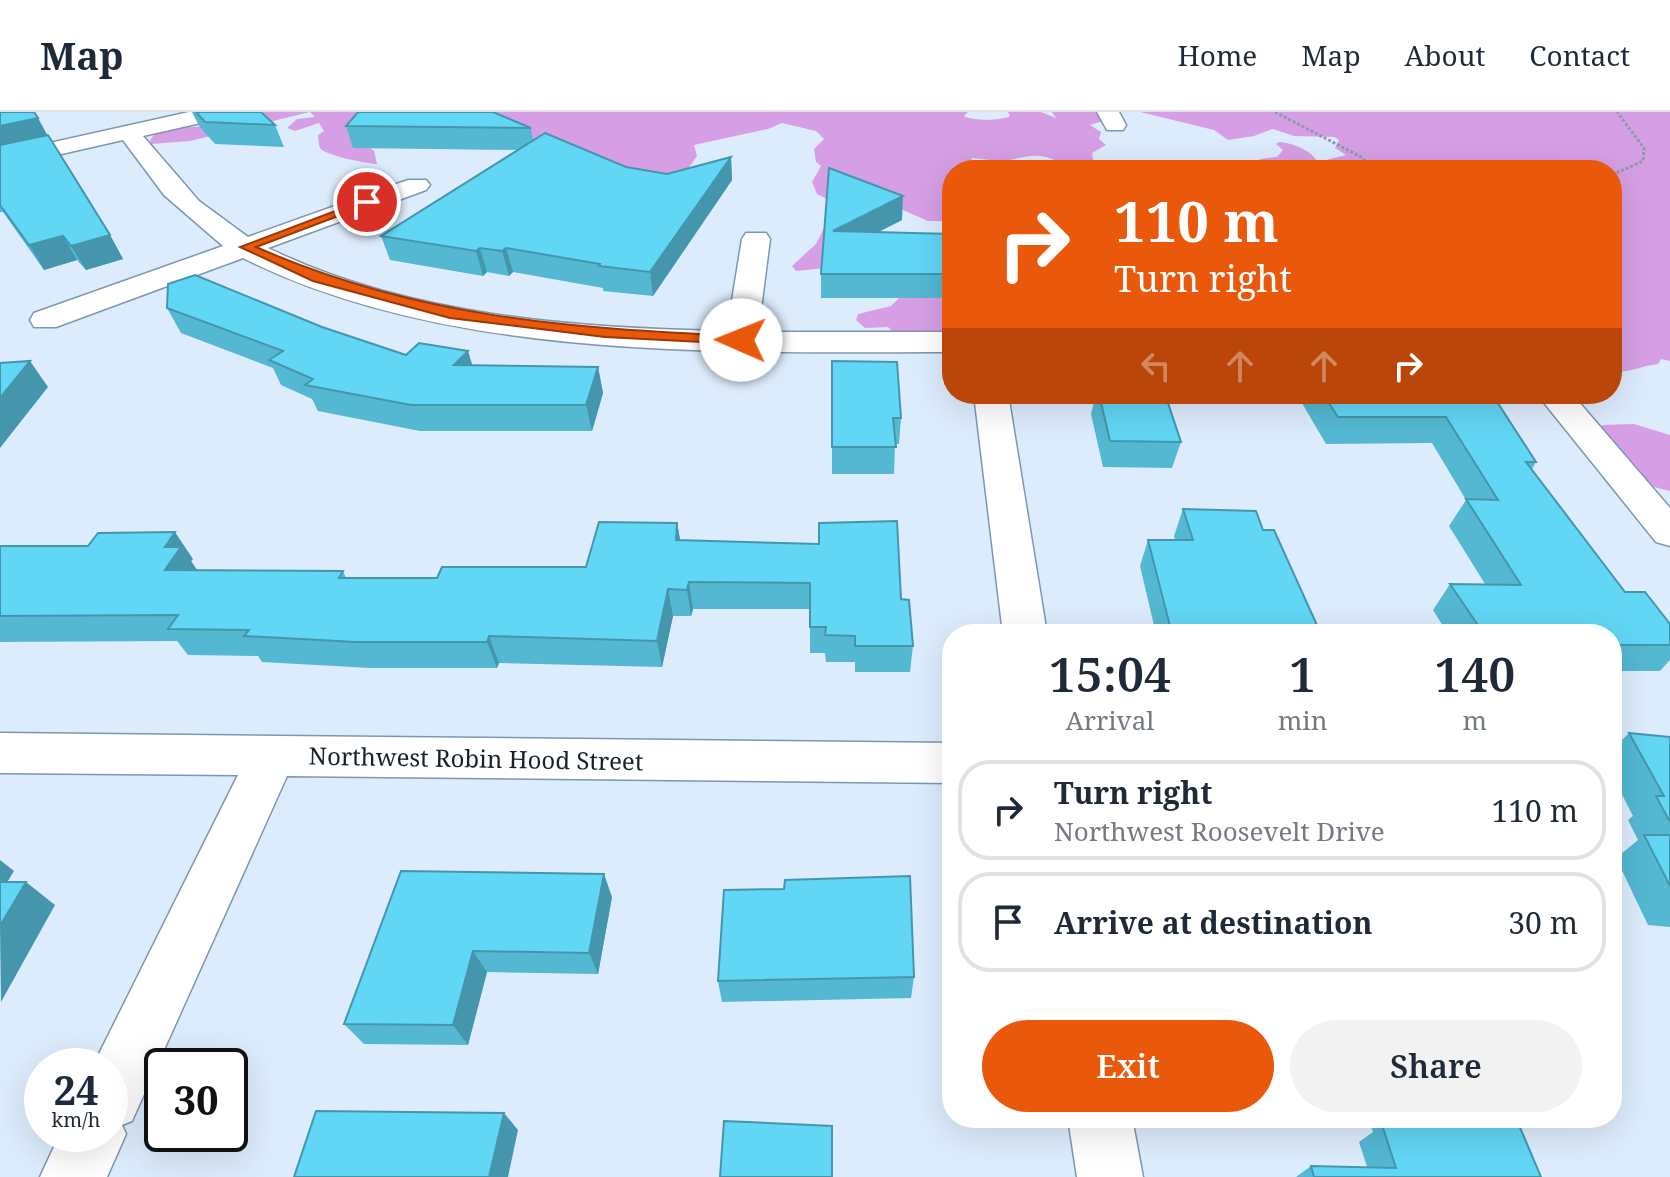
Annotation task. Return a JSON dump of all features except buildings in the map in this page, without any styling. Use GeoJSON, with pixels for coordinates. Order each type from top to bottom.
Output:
{"type":"FeatureCollection","features":[{"type":"Feature","properties":{"kind":"street"},"geometry":{"type":"LineString","coordinates":[[0,161],[219,112]]}},
{"type":"Feature","properties":{"kind":"street"},"geometry":{"type":"LineString","coordinates":[[129,132],[165,180],[194,210],[246,247],[317,278],[450,314],[605,334],[741,340],[942,342]]}},
{"type":"Feature","properties":{"kind":"street"},"geometry":{"type":"LineString","coordinates":[[45,320],[417,185]]}},
{"type":"Feature","properties":{"kind":"street"},"geometry":{"type":"LineString","coordinates":[[741,340],[756,239]]}},
{"type":"Feature","properties":{"kind":"street"},"geometry":{"type":"LineString","coordinates":[[992,404],[1024,624]]}},
{"type":"Feature","properties":{"kind":"street"},"geometry":{"type":"LineString","coordinates":[[1562,404],[1670,533]]}},
{"type":"Feature","properties":{"kind":"street","name":"Northwest Robin Hood Street"},"geometry":{"type":"LineString","coordinates":[[0,753],[942,763]]}},
{"type":"Feature","properties":{"kind":"street"},"geometry":{"type":"LineString","coordinates":[[128,1061],[272,756]]}},
{"type":"Feature","properties":{"kind":"street"},"geometry":{"type":"LineString","coordinates":[[1102,1128],[1110,1177]]}},
{"type":"Feature","properties":{"kind":"street"},"geometry":{"type":"LineString","coordinates":[[73,1177],[85,1152]]}},
{"type":"Feature","properties":{"kind":"path"},"geometry":{"type":"LineString","coordinates":[[1275,112],[1353,151],[1364,160]]}},
{"type":"Feature","properties":{"kind":"path"},"geometry":{"type":"LineString","coordinates":[[1617,112],[1644,148],[1643,161],[1622,170]]}},
{"type":"Feature","properties":{"kind":"shaded area"},"geometry":{"type":"Polygon","coordinates":[[[237,112],[310,112],[190,141],[151,144],[150,140],[162,129],[208,125],[237,112]]]}},
{"type":"Feature","properties":{"kind":"shaded area"},"geometry":{"type":"Polygon","coordinates":[[[310,112],[376,112],[369,147],[374,151],[377,164],[323,151],[318,135],[324,131],[319,123],[295,131],[287,128],[297,119],[315,117],[310,112]]]}},
{"type":"Feature","properties":{"kind":"shaded area"},"geometry":{"type":"Polygon","coordinates":[[[390,112],[968,112],[964,116],[987,120],[1006,118],[1010,116],[1008,112],[1041,112],[1056,118],[1052,112],[1102,112],[1103,121],[1090,125],[1101,132],[1099,139],[1106,145],[1092,153],[1093,160],[1053,160],[1040,156],[1006,160],[942,160],[942,221],[928,221],[896,207],[829,200],[817,194],[812,182],[821,166],[816,162],[814,149],[824,139],[816,131],[782,123],[768,129],[694,145],[697,156],[676,186],[531,141],[390,112]]]}},
{"type":"Feature","properties":{"kind":"shaded area"},"geometry":{"type":"Polygon","coordinates":[[[1140,112],[1670,112],[1670,361],[1661,359],[1658,364],[1622,371],[1622,160],[1326,160],[1346,155],[1335,148],[1339,140],[1334,137],[1294,136],[1273,129],[1228,140],[1214,130],[1140,112]]]}},
{"type":"Feature","properties":{"kind":"shaded area"},"geometry":{"type":"Polygon","coordinates":[[[1279,142],[1302,148],[1316,160],[1260,160],[1277,157],[1283,150],[1276,144],[1279,142]]]}},
{"type":"Feature","properties":{"kind":"shaded area"},"geometry":{"type":"Polygon","coordinates":[[[874,226],[883,232],[916,234],[942,286],[942,349],[899,338],[888,327],[865,328],[856,320],[858,314],[891,306],[900,297],[826,268],[796,271],[792,266],[816,244],[824,228],[874,226]]]}},
{"type":"Feature","properties":{"kind":"shaded area"},"geometry":{"type":"Polygon","coordinates":[[[1634,424],[1670,435],[1670,491],[1642,484],[1592,432],[1603,425],[1634,424]]]}},
{"type":"Feature","properties":{"kind":"route"},"geometry":{"type":"LineString","coordinates":[[367,202],[246,247],[269,260],[317,278],[450,314],[605,334],[741,340]]}}]}
